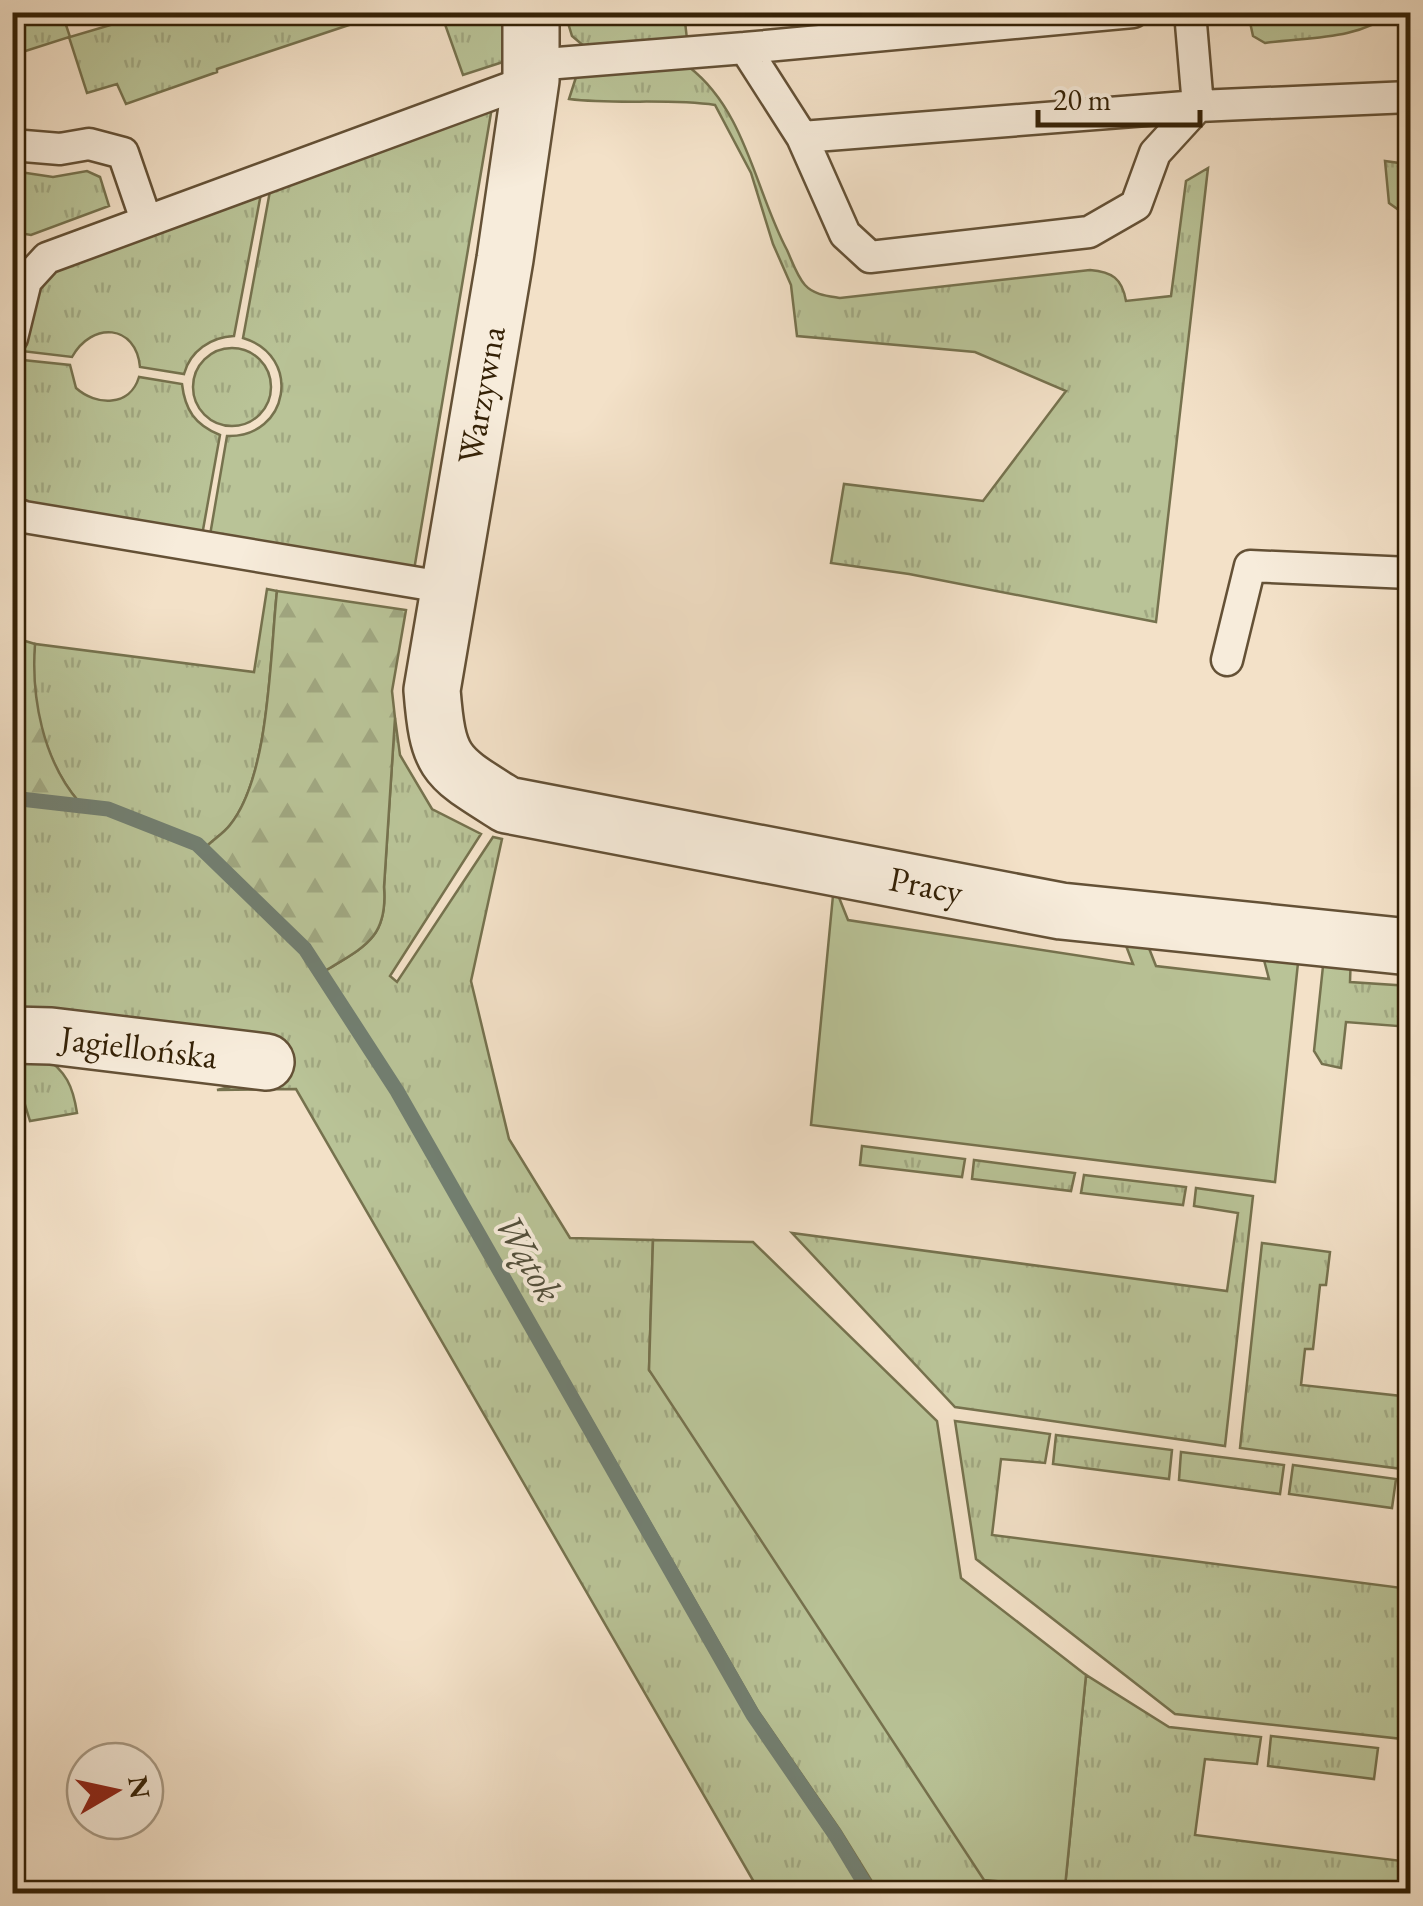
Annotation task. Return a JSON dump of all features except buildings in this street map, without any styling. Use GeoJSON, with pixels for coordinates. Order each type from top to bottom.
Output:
{"type":"FeatureCollection","features":[{"type":"Feature","properties":{"kind":"street","name":"Warzywna"},"geometry":{"type":"LineString","coordinates":[[454,772],[436,738],[432,690],[505,259],[532,53]]}},
{"type":"Feature","properties":{"kind":"street","name":"Pracy"},"geometry":{"type":"LineString","coordinates":[[454,772],[507,805],[1061,911],[1410,947]]}},
{"type":"Feature","properties":{"kind":"street","name":"Jagiellońska"},"geometry":{"type":"LineString","coordinates":[[12,1035],[51,1036],[266,1062]]}},
{"type":"Feature","properties":{"kind":"lane"},"geometry":{"type":"LineString","coordinates":[[12,338],[26,280],[48,258],[146,220],[532,53],[744,48],[1133,12]]}},
{"type":"Feature","properties":{"kind":"lane"},"geometry":{"type":"LineString","coordinates":[[744,48],[802,137],[845,234],[870,257],[1089,232],[1136,205],[1155,153],[1198,106],[1190,12]]}},
{"type":"Feature","properties":{"kind":"lane"},"geometry":{"type":"LineString","coordinates":[[802,137],[1198,106],[1410,97]]}},
{"type":"Feature","properties":{"kind":"lane"},"geometry":{"type":"LineString","coordinates":[[12,146],[60,149],[89,144],[122,153],[146,220]]}},
{"type":"Feature","properties":{"kind":"lane"},"geometry":{"type":"LineString","coordinates":[[12,512],[449,588]]}},
{"type":"Feature","properties":{"kind":"lane"},"geometry":{"type":"LineString","coordinates":[[1227,660],[1250,566],[1410,573]]}},
{"type":"Feature","properties":{"kind":"green space"},"geometry":{"type":"Polygon","coordinates":[[[13,12],[62,13],[70,37],[151,13],[385,13],[126,104],[117,84],[87,93],[69,37],[13,55],[13,12]]]}},
{"type":"Feature","properties":{"kind":"green space"},"geometry":{"type":"Polygon","coordinates":[[[1248,12],[1391,13],[1348,33],[1265,43],[1253,36],[1248,12]]]}},
{"type":"Feature","properties":{"kind":"green space"},"geometry":{"type":"Polygon","coordinates":[[[441,13],[506,13],[506,61],[463,75],[441,13]]]}},
{"type":"Feature","properties":{"kind":"green space"},"geometry":{"type":"Polygon","coordinates":[[[565,13],[684,13],[687,39],[585,47],[572,36],[565,13]]]}},
{"type":"Feature","properties":{"kind":"green space"},"geometry":{"type":"Polygon","coordinates":[[[689,67],[708,85],[737,128],[800,277],[809,288],[826,296],[840,298],[1090,270],[1115,278],[1126,301],[1171,296],[1186,181],[1208,168],[1156,622],[909,574],[831,563],[844,484],[983,501],[1066,391],[975,352],[797,336],[791,285],[773,244],[751,173],[715,105],[569,99],[577,74],[689,67]]]}},
{"type":"Feature","properties":{"kind":"green space"},"geometry":{"type":"Polygon","coordinates":[[[492,107],[413,576],[209,541],[227,436],[248,433],[264,424],[275,411],[281,394],[281,377],[275,361],[262,347],[243,338],[272,180],[492,107]]]}},
{"type":"Feature","properties":{"kind":"green space"},"geometry":{"type":"Polygon","coordinates":[[[1385,161],[1399,163],[1410,181],[1410,218],[1389,203],[1385,161]]]}},
{"type":"Feature","properties":{"kind":"green space"},"geometry":{"type":"Polygon","coordinates":[[[13,171],[53,177],[87,171],[100,177],[109,206],[31,235],[13,232],[13,171]]]}},
{"type":"Feature","properties":{"kind":"green space"},"geometry":{"type":"Polygon","coordinates":[[[263,183],[234,336],[203,347],[191,358],[184,374],[140,367],[130,342],[112,332],[90,337],[72,357],[13,350],[50,262],[263,183]]]}},
{"type":"Feature","properties":{"kind":"green space"},"geometry":{"type":"Polygon","coordinates":[[[232,348],[260,359],[271,387],[260,415],[232,426],[204,415],[193,387],[204,359],[232,348]]]}},
{"type":"Feature","properties":{"kind":"green space"},"geometry":{"type":"Polygon","coordinates":[[[13,359],[70,365],[76,388],[102,400],[112,401],[128,394],[139,377],[182,384],[193,416],[220,435],[201,541],[13,505],[13,359]]]}},
{"type":"Feature","properties":{"kind":"green space"},"geometry":{"type":"Polygon","coordinates":[[[267,589],[277,591],[261,746],[243,803],[228,828],[207,846],[109,806],[79,802],[57,768],[41,728],[34,685],[35,644],[254,672],[267,589]]]}},
{"type":"Feature","properties":{"kind":"green space"},"geometry":{"type":"Polygon","coordinates":[[[277,591],[406,610],[392,691],[395,718],[382,918],[371,939],[325,971],[308,947],[207,846],[230,825],[253,777],[266,713],[277,591]]]}},
{"type":"Feature","properties":{"kind":"green space"},"geometry":{"type":"Polygon","coordinates":[[[12,637],[35,644],[35,686],[42,728],[56,767],[79,802],[13,794],[12,637]]]}},
{"type":"Feature","properties":{"kind":"green space"},"geometry":{"type":"Polygon","coordinates":[[[395,718],[400,755],[432,809],[481,834],[390,976],[397,982],[493,837],[502,839],[471,981],[509,1139],[570,1238],[653,1240],[649,1370],[1065,1887],[1086,1675],[1169,1727],[1261,1737],[1257,1764],[1205,1759],[1195,1835],[1410,1862],[1410,1893],[879,1893],[758,1711],[401,1088],[325,971],[371,939],[382,918],[395,718]]]}},
{"type":"Feature","properties":{"kind":"green space"},"geometry":{"type":"Polygon","coordinates":[[[13,801],[105,813],[196,846],[302,950],[392,1091],[750,1717],[866,1893],[755,1893],[758,1889],[296,1089],[217,1090],[247,1083],[13,1027],[13,801]]]}},
{"type":"Feature","properties":{"kind":"green space"},"geometry":{"type":"Polygon","coordinates":[[[834,885],[848,920],[1133,964],[1120,930],[1143,933],[1156,966],[1269,979],[1260,945],[1298,963],[1275,1182],[811,1125],[834,885]]]}},
{"type":"Feature","properties":{"kind":"green space"},"geometry":{"type":"Polygon","coordinates":[[[1351,953],[1350,982],[1410,986],[1410,1027],[1346,1022],[1341,1068],[1322,1064],[1314,1051],[1323,966],[1327,958],[1351,953]]]}},
{"type":"Feature","properties":{"kind":"green space"},"geometry":{"type":"Polygon","coordinates":[[[43,1056],[67,1080],[77,1113],[30,1121],[15,1072],[22,1058],[43,1056]]]}},
{"type":"Feature","properties":{"kind":"green space"},"geometry":{"type":"Polygon","coordinates":[[[862,1146],[965,1159],[962,1177],[860,1165],[862,1146]]]}},
{"type":"Feature","properties":{"kind":"green space"},"geometry":{"type":"Polygon","coordinates":[[[974,1160],[1075,1173],[1071,1191],[972,1179],[974,1160]]]}},
{"type":"Feature","properties":{"kind":"green space"},"geometry":{"type":"Polygon","coordinates":[[[1084,1175],[1186,1187],[1183,1205],[1081,1193],[1084,1175]]]}},
{"type":"Feature","properties":{"kind":"green space"},"geometry":{"type":"Polygon","coordinates":[[[1196,1188],[1253,1196],[1225,1446],[955,1407],[792,1233],[1227,1291],[1238,1213],[1194,1206],[1196,1188]]]}},
{"type":"Feature","properties":{"kind":"green space"},"geometry":{"type":"Polygon","coordinates":[[[653,1240],[753,1242],[937,1421],[961,1578],[1086,1675],[1065,1887],[984,1880],[649,1370],[653,1240]]]}},
{"type":"Feature","properties":{"kind":"green space"},"geometry":{"type":"Polygon","coordinates":[[[1262,1243],[1330,1252],[1326,1285],[1320,1285],[1313,1349],[1305,1349],[1301,1385],[1402,1396],[1410,1330],[1410,1470],[1240,1448],[1262,1243]]]}},
{"type":"Feature","properties":{"kind":"green space"},"geometry":{"type":"Polygon","coordinates":[[[955,1421],[1050,1434],[1045,1463],[1001,1459],[992,1535],[1410,1589],[1410,1666],[1403,1739],[1175,1714],[976,1559],[955,1421]]]}},
{"type":"Feature","properties":{"kind":"green space"},"geometry":{"type":"Polygon","coordinates":[[[1056,1435],[1172,1450],[1169,1479],[1053,1464],[1056,1435]]]}},
{"type":"Feature","properties":{"kind":"green space"},"geometry":{"type":"Polygon","coordinates":[[[1181,1452],[1284,1465],[1280,1494],[1179,1480],[1181,1452]]]}},
{"type":"Feature","properties":{"kind":"green space"},"geometry":{"type":"Polygon","coordinates":[[[1293,1465],[1396,1479],[1392,1508],[1289,1494],[1293,1465]]]}},
{"type":"Feature","properties":{"kind":"green space"},"geometry":{"type":"Polygon","coordinates":[[[1271,1736],[1378,1748],[1374,1779],[1268,1766],[1271,1736]]]}},
{"type":"Feature","properties":{"kind":"waterway","name":"Wątok"},"geometry":{"type":"LineString","coordinates":[[12,798],[108,809],[197,844],[305,949],[397,1091],[753,1715],[871,1894]]}}]}
